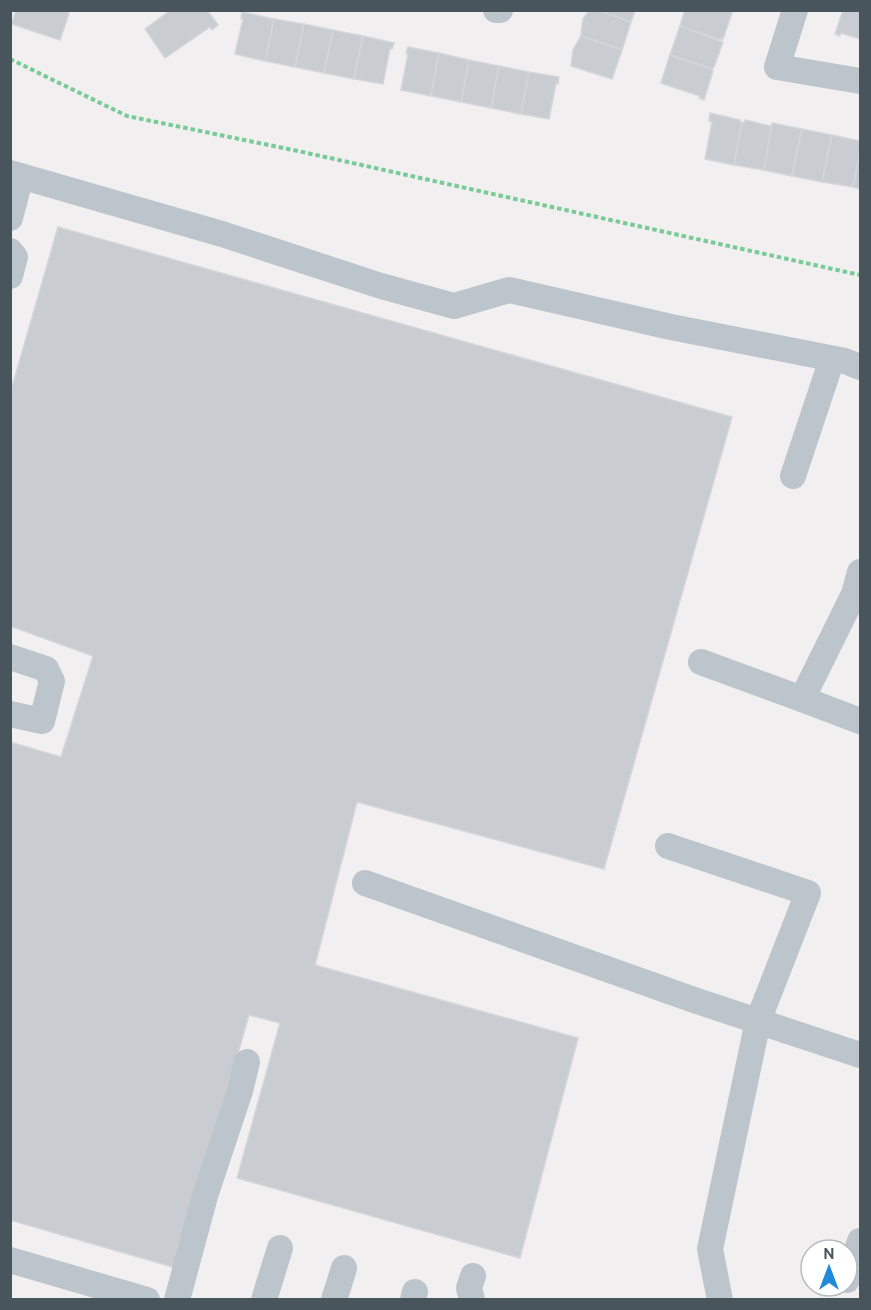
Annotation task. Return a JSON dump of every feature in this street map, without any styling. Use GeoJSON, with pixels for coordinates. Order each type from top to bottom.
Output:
{"type":"FeatureCollection","features":[{"type":"Feature","properties":{"kind":"street"},"geometry":{"type":"LineString","coordinates":[[795,10],[777,67],[861,81]]}},
{"type":"Feature","properties":{"kind":"street"},"geometry":{"type":"LineString","coordinates":[[10,218],[16,174],[222,234],[381,286],[454,306],[509,290],[861,367]]}},
{"type":"Feature","properties":{"kind":"street"},"geometry":{"type":"LineString","coordinates":[[10,251],[15,257],[10,276]]}},
{"type":"Feature","properties":{"kind":"street"},"geometry":{"type":"LineString","coordinates":[[794,476],[832,359]]}},
{"type":"Feature","properties":{"kind":"street"},"geometry":{"type":"LineString","coordinates":[[802,699],[854,594],[861,572]]}},
{"type":"Feature","properties":{"kind":"street"},"geometry":{"type":"LineString","coordinates":[[10,657],[46,669],[52,681],[42,721],[10,714]]}},
{"type":"Feature","properties":{"kind":"street"},"geometry":{"type":"LineString","coordinates":[[701,662],[861,721]]}},
{"type":"Feature","properties":{"kind":"street"},"geometry":{"type":"LineString","coordinates":[[668,846],[808,893],[758,1021],[710,1249],[720,1299]]}},
{"type":"Feature","properties":{"kind":"street"},"geometry":{"type":"LineString","coordinates":[[365,883],[861,1055]]}},
{"type":"Feature","properties":{"kind":"street"},"geometry":{"type":"LineString","coordinates":[[177,1299],[205,1196],[240,1091],[247,1062]]}},
{"type":"Feature","properties":{"kind":"street"},"geometry":{"type":"LineString","coordinates":[[264,1299],[280,1248]]}},
{"type":"Feature","properties":{"kind":"street"},"geometry":{"type":"LineString","coordinates":[[10,1260],[147,1299]]}},
{"type":"Feature","properties":{"kind":"street"},"geometry":{"type":"LineString","coordinates":[[334,1299],[344,1268]]}},
{"type":"Feature","properties":{"kind":"path"},"geometry":{"type":"LineString","coordinates":[[10,59],[127,116],[298,151],[861,275]]}},
{"type":"Feature","properties":{"kind":"building"},"geometry":{"type":"Polygon","coordinates":[[[16,10],[70,10],[60,40],[12,24],[16,10]]]}},
{"type":"Feature","properties":{"kind":"building"},"geometry":{"type":"Polygon","coordinates":[[[171,10],[207,10],[218,25],[212,30],[210,27],[165,58],[145,29],[171,10]]]}},
{"type":"Feature","properties":{"kind":"building"},"geometry":{"type":"Polygon","coordinates":[[[589,10],[598,10],[631,22],[622,50],[581,36],[583,19],[589,10]]]}},
{"type":"Feature","properties":{"kind":"building"},"geometry":{"type":"Polygon","coordinates":[[[598,10],[635,10],[631,22],[598,10]]]}},
{"type":"Feature","properties":{"kind":"building"},"geometry":{"type":"Polygon","coordinates":[[[685,10],[731,11],[723,39],[680,26],[685,10]]]}},
{"type":"Feature","properties":{"kind":"building"},"geometry":{"type":"Polygon","coordinates":[[[843,10],[860,10],[860,39],[841,33],[840,36],[835,34],[843,10]]]}},
{"type":"Feature","properties":{"kind":"building"},"geometry":{"type":"Polygon","coordinates":[[[242,12],[274,19],[265,61],[235,54],[243,19],[241,19],[242,12]]]}},
{"type":"Feature","properties":{"kind":"building"},"geometry":{"type":"Polygon","coordinates":[[[274,19],[304,24],[295,67],[265,61],[274,19]]]}},
{"type":"Feature","properties":{"kind":"building"},"geometry":{"type":"Polygon","coordinates":[[[304,24],[333,30],[324,73],[295,67],[304,24]]]}},
{"type":"Feature","properties":{"kind":"building"},"geometry":{"type":"Polygon","coordinates":[[[680,26],[723,42],[712,69],[670,55],[680,26]]]}},
{"type":"Feature","properties":{"kind":"building"},"geometry":{"type":"Polygon","coordinates":[[[333,30],[363,36],[354,79],[324,73],[333,30]]]}},
{"type":"Feature","properties":{"kind":"building"},"geometry":{"type":"Polygon","coordinates":[[[363,36],[394,43],[392,49],[390,48],[383,84],[354,79],[363,36]]]}},
{"type":"Feature","properties":{"kind":"building"},"geometry":{"type":"Polygon","coordinates":[[[581,36],[622,50],[612,79],[571,66],[573,50],[581,36]]]}},
{"type":"Feature","properties":{"kind":"building"},"geometry":{"type":"Polygon","coordinates":[[[408,47],[439,53],[431,96],[401,90],[408,47]]]}},
{"type":"Feature","properties":{"kind":"building"},"geometry":{"type":"Polygon","coordinates":[[[439,53],[469,60],[461,102],[431,96],[439,53]]]}},
{"type":"Feature","properties":{"kind":"building"},"geometry":{"type":"Polygon","coordinates":[[[670,55],[712,69],[704,100],[699,98],[700,96],[661,83],[670,55]]]}},
{"type":"Feature","properties":{"kind":"building"},"geometry":{"type":"Polygon","coordinates":[[[469,60],[499,66],[491,108],[461,102],[469,60]]]}},
{"type":"Feature","properties":{"kind":"building"},"geometry":{"type":"Polygon","coordinates":[[[499,66],[529,72],[521,114],[491,108],[499,66]]]}},
{"type":"Feature","properties":{"kind":"building"},"geometry":{"type":"Polygon","coordinates":[[[529,72],[559,77],[549,119],[521,114],[529,72]]]}},
{"type":"Feature","properties":{"kind":"building"},"geometry":{"type":"Polygon","coordinates":[[[710,113],[742,122],[734,165],[705,159],[712,122],[709,121],[710,113]]]}},
{"type":"Feature","properties":{"kind":"building"},"geometry":{"type":"Polygon","coordinates":[[[745,120],[772,128],[764,170],[734,165],[742,122],[744,123],[745,120]]]}},
{"type":"Feature","properties":{"kind":"building"},"geometry":{"type":"Polygon","coordinates":[[[772,123],[802,129],[792,176],[764,170],[772,123]]]}},
{"type":"Feature","properties":{"kind":"building"},"geometry":{"type":"Polygon","coordinates":[[[802,129],[832,135],[822,182],[792,176],[802,129]]]}},
{"type":"Feature","properties":{"kind":"building"},"geometry":{"type":"Polygon","coordinates":[[[832,135],[860,141],[853,187],[822,182],[832,135]]]}},
{"type":"Feature","properties":{"kind":"building"},"geometry":{"type":"Polygon","coordinates":[[[860,152],[860,189],[853,187],[860,152]]]}},
{"type":"Feature","properties":{"kind":"building"},"geometry":{"type":"Polygon","coordinates":[[[58,227],[732,417],[604,869],[357,802],[315,965],[578,1038],[520,1258],[237,1178],[280,1023],[249,1015],[176,1268],[10,1220],[10,742],[61,757],[93,656],[10,626],[10,394],[58,227]]]}}]}
